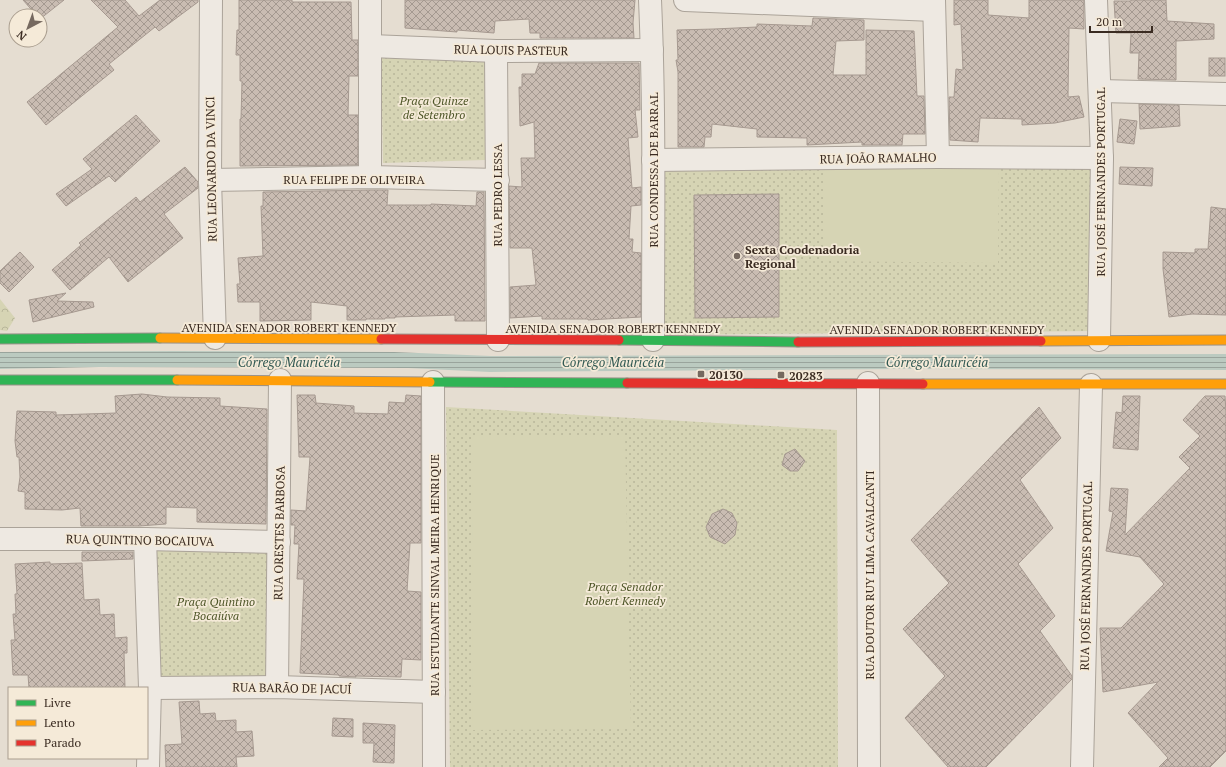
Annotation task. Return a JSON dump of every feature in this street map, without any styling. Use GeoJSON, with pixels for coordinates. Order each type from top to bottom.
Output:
{"type":"FeatureCollection","features":[{"type":"Feature","properties":{"kind":"street","name":"RUA LEONARDO DA VINCI"},"geometry":{"type":"LineString","coordinates":[[210,0],[210,180],[215,338]]}},
{"type":"Feature","properties":{"kind":"street"},"geometry":{"type":"LineString","coordinates":[[370,0],[370,177]]}},
{"type":"Feature","properties":{"kind":"street","name":"RUA CONDESSA DE BARRAL"},"geometry":{"type":"LineString","coordinates":[[650,0],[653,160],[653,340]]}},
{"type":"Feature","properties":{"kind":"street"},"geometry":{"type":"LineString","coordinates":[[685,0],[934,5],[938,157]]}},
{"type":"Feature","properties":{"kind":"street","name":"RUA JOSÉ FERNANDES PORTUGAL"},"geometry":{"type":"LineString","coordinates":[[1096,0],[1102,158],[1099,340]]}},
{"type":"Feature","properties":{"kind":"street","name":"RUA LOUIS PASTEUR"},"geometry":{"type":"LineString","coordinates":[[371,46],[496,51],[652,50]]}},
{"type":"Feature","properties":{"kind":"street","name":"RUA PEDRO LESSA"},"geometry":{"type":"LineString","coordinates":[[496,51],[498,340]]}},
{"type":"Feature","properties":{"kind":"street"},"geometry":{"type":"LineString","coordinates":[[1100,91],[1226,94]]}},
{"type":"Feature","properties":{"kind":"street","name":"RUA JOÃO RAMALHO"},"geometry":{"type":"LineString","coordinates":[[653,160],[938,157],[1102,158]]}},
{"type":"Feature","properties":{"kind":"street","name":"RUA FELIPE DE OLIVEIRA"},"geometry":{"type":"LineString","coordinates":[[210,180],[370,177],[498,180]]}},
{"type":"Feature","properties":{"kind":"street","name":"AVENIDA SENADOR ROBERT KENNEDY"},"geometry":{"type":"LineString","coordinates":[[0,339],[215,338],[862,342],[1226,340]]}},
{"type":"Feature","properties":{"kind":"street"},"geometry":{"type":"LineString","coordinates":[[0,380],[1226,384]]}},
{"type":"Feature","properties":{"kind":"street","name":"RUA ORESTES BARBOSA"},"geometry":{"type":"LineString","coordinates":[[277,687],[280,380]]}},
{"type":"Feature","properties":{"kind":"street","name":"RUA ESTUDANTE SINVAL MEIRA HENRIQUE"},"geometry":{"type":"LineString","coordinates":[[433,382],[434,767]]}},
{"type":"Feature","properties":{"kind":"street","name":"RUA DOUTOR RUY LIMA CAVALCANTI"},"geometry":{"type":"LineString","coordinates":[[868,382],[869,767]]}},
{"type":"Feature","properties":{"kind":"street","name":"RUA JOSÉ FERNANDES PORTUGAL"},"geometry":{"type":"LineString","coordinates":[[1082,767],[1091,384]]}},
{"type":"Feature","properties":{"kind":"street","name":"RUA QUINTINO BOCAIUVA"},"geometry":{"type":"LineString","coordinates":[[0,539],[145,539],[279,542]]}},
{"type":"Feature","properties":{"kind":"street"},"geometry":{"type":"LineString","coordinates":[[145,539],[150,688],[148,767]]}},
{"type":"Feature","properties":{"kind":"street","name":"RUA BARÃO DE JACUÍ"},"geometry":{"type":"LineString","coordinates":[[150,688],[277,687],[434,692]]}},
{"type":"Feature","properties":{"kind":"green space","name":"Praça Quinze de Setembro"},"geometry":{"type":"Polygon","coordinates":[[[381,51],[487,54],[485,160],[383,163],[381,51]]]}},
{"type":"Feature","properties":{"kind":"green space"},"geometry":{"type":"Polygon","coordinates":[[[1099,162],[1093,331],[661,335],[659,165],[1099,162]]]}},
{"type":"Feature","properties":{"kind":"green space"},"geometry":{"type":"Polygon","coordinates":[[[824,166],[999,168],[998,263],[824,261],[824,166]]]}},
{"type":"Feature","properties":{"kind":"green space"},"geometry":{"type":"Polygon","coordinates":[[[0,299],[15,318],[7,331],[0,330],[0,299]]]}},
{"type":"Feature","properties":{"kind":"green space","name":"Praça Senador Robert Kennedy"},"geometry":{"type":"Polygon","coordinates":[[[446,407],[837,430],[838,767],[450,767],[446,407]]]}},
{"type":"Feature","properties":{"kind":"green space"},"geometry":{"type":"Polygon","coordinates":[[[472,436],[625,436],[631,729],[473,730],[472,436]]]}},
{"type":"Feature","properties":{"kind":"green space","name":"Praça Quintino Bocaiúva"},"geometry":{"type":"Polygon","coordinates":[[[280,540],[278,676],[153,678],[151,541],[280,540]]]}},
{"type":"Feature","properties":{"kind":"water","name":"Córrego Mauricéia"},"geometry":{"type":"Polygon","coordinates":[[[0,352],[394,352],[491,356],[1226,354],[1226,370],[901,369],[490,372],[408,368],[99,367],[0,369],[0,352]]]}},
{"type":"Feature","properties":{"kind":"building"},"geometry":{"type":"Polygon","coordinates":[[[23,0],[64,0],[48,13],[48,8],[30,8],[23,0]]]}},
{"type":"Feature","properties":{"kind":"building"},"geometry":{"type":"Polygon","coordinates":[[[91,0],[125,0],[139,16],[160,0],[198,0],[198,2],[159,31],[155,27],[109,64],[114,70],[46,125],[27,102],[118,27],[91,0]]]}},
{"type":"Feature","properties":{"kind":"building"},"geometry":{"type":"Polygon","coordinates":[[[239,0],[351,2],[352,40],[358,40],[358,76],[349,76],[348,115],[358,115],[358,165],[240,166],[242,81],[240,81],[240,55],[236,55],[237,30],[239,30],[239,0]]]}},
{"type":"Feature","properties":{"kind":"building"},"geometry":{"type":"Polygon","coordinates":[[[405,0],[635,0],[633,23],[634,38],[540,38],[540,33],[530,33],[529,19],[495,21],[494,33],[405,28],[405,0]]]}},
{"type":"Feature","properties":{"kind":"building"},"geometry":{"type":"Polygon","coordinates":[[[954,0],[988,0],[988,15],[1029,18],[1029,0],[1084,0],[1084,29],[1069,28],[1068,97],[1079,96],[1084,117],[1055,123],[1022,125],[1022,119],[980,118],[978,142],[950,140],[949,97],[954,97],[956,69],[963,70],[961,24],[954,25],[954,0]]]}},
{"type":"Feature","properties":{"kind":"building"},"geometry":{"type":"Polygon","coordinates":[[[1166,0],[1167,21],[1214,24],[1214,39],[1176,41],[1176,80],[1138,79],[1139,53],[1130,53],[1131,33],[1116,33],[1114,1],[1166,0]]]}},
{"type":"Feature","properties":{"kind":"building"},"geometry":{"type":"Polygon","coordinates":[[[813,18],[864,20],[864,40],[836,41],[833,75],[866,75],[866,30],[914,31],[917,96],[924,96],[925,134],[903,134],[902,145],[862,145],[862,142],[807,145],[807,138],[757,137],[757,129],[712,124],[711,137],[705,137],[704,147],[678,147],[678,72],[676,60],[678,60],[677,30],[757,27],[757,24],[812,26],[813,18]]]}},
{"type":"Feature","properties":{"kind":"building"},"geometry":{"type":"Polygon","coordinates":[[[1209,58],[1225,58],[1225,76],[1209,76],[1209,58]]]}},
{"type":"Feature","properties":{"kind":"building"},"geometry":{"type":"Polygon","coordinates":[[[539,63],[639,63],[640,110],[635,110],[638,137],[628,138],[632,188],[641,187],[641,205],[631,206],[629,239],[633,239],[632,252],[641,253],[641,317],[588,320],[542,319],[542,316],[510,318],[510,287],[536,285],[532,248],[510,248],[509,186],[522,187],[521,158],[535,158],[534,122],[520,126],[519,87],[522,87],[522,74],[535,74],[539,63]]]}},
{"type":"Feature","properties":{"kind":"building"},"geometry":{"type":"Polygon","coordinates":[[[1139,104],[1179,105],[1180,126],[1140,129],[1139,104]]]}},
{"type":"Feature","properties":{"kind":"building"},"geometry":{"type":"Polygon","coordinates":[[[136,115],[160,141],[115,182],[109,176],[66,206],[56,194],[92,169],[83,159],[136,115]]]}},
{"type":"Feature","properties":{"kind":"building"},"geometry":{"type":"Polygon","coordinates":[[[1120,119],[1137,121],[1134,144],[1117,142],[1120,119]]]}},
{"type":"Feature","properties":{"kind":"building"},"geometry":{"type":"Polygon","coordinates":[[[185,167],[198,182],[198,188],[164,214],[183,238],[128,282],[109,257],[70,290],[52,270],[81,245],[79,243],[136,197],[140,202],[185,167]]]}},
{"type":"Feature","properties":{"kind":"building"},"geometry":{"type":"Polygon","coordinates":[[[1120,167],[1153,168],[1152,186],[1119,184],[1120,167]]]}},
{"type":"Feature","properties":{"kind":"building"},"geometry":{"type":"Polygon","coordinates":[[[388,190],[387,205],[431,204],[476,206],[477,192],[484,192],[485,321],[455,321],[455,315],[347,320],[347,306],[311,302],[311,320],[260,321],[260,302],[238,302],[237,284],[240,284],[238,258],[263,256],[261,206],[263,206],[263,192],[388,190]]]}},
{"type":"Feature","properties":{"kind":"building","name":"Sexta Coodenadoria Regional"},"geometry":{"type":"Polygon","coordinates":[[[779,194],[779,317],[695,318],[694,195],[779,194]]]}},
{"type":"Feature","properties":{"kind":"building"},"geometry":{"type":"Polygon","coordinates":[[[1211,207],[1226,209],[1226,315],[1192,314],[1169,317],[1163,269],[1163,252],[1195,253],[1195,249],[1208,249],[1211,207]]]}},
{"type":"Feature","properties":{"kind":"building"},"geometry":{"type":"Polygon","coordinates":[[[20,252],[34,267],[9,292],[0,283],[0,271],[20,252]]]}},
{"type":"Feature","properties":{"kind":"building"},"geometry":{"type":"Polygon","coordinates":[[[66,293],[57,301],[93,302],[94,307],[33,322],[29,300],[66,293]]]}},
{"type":"Feature","properties":{"kind":"building"},"geometry":{"type":"Polygon","coordinates":[[[142,394],[167,397],[220,398],[220,406],[267,409],[266,524],[197,522],[197,508],[166,507],[166,524],[139,526],[81,526],[80,508],[62,510],[25,509],[25,492],[18,491],[20,477],[19,457],[17,457],[15,441],[17,411],[56,412],[56,415],[116,413],[115,396],[142,394]]]}},
{"type":"Feature","properties":{"kind":"building"},"geometry":{"type":"Polygon","coordinates":[[[297,395],[315,395],[316,403],[354,406],[354,413],[388,414],[389,402],[405,403],[406,395],[421,396],[421,543],[410,543],[407,591],[421,592],[421,660],[402,659],[401,677],[356,677],[300,673],[304,579],[297,579],[299,544],[294,544],[295,525],[291,525],[291,510],[306,511],[310,457],[299,457],[297,395]]]}},
{"type":"Feature","properties":{"kind":"building"},"geometry":{"type":"Polygon","coordinates":[[[1123,396],[1140,396],[1138,450],[1113,448],[1116,412],[1122,413],[1123,396]]]}},
{"type":"Feature","properties":{"kind":"building"},"geometry":{"type":"Polygon","coordinates":[[[1205,396],[1225,396],[1226,412],[1226,751],[1210,767],[1159,767],[1168,758],[1128,713],[1158,682],[1103,692],[1100,628],[1121,628],[1164,584],[1140,557],[1106,551],[1113,512],[1109,511],[1111,488],[1128,489],[1125,535],[1190,468],[1179,457],[1200,436],[1183,420],[1205,396]]]}},
{"type":"Feature","properties":{"kind":"building"},"geometry":{"type":"Polygon","coordinates":[[[1039,407],[1061,438],[1020,480],[1053,528],[1018,564],[1055,616],[1040,631],[1072,676],[1072,679],[986,767],[948,767],[905,718],[945,676],[903,629],[949,583],[911,540],[1039,407]]]}},
{"type":"Feature","properties":{"kind":"building"},"geometry":{"type":"Polygon","coordinates":[[[795,449],[805,461],[798,471],[790,471],[782,465],[785,454],[795,449]]]}},
{"type":"Feature","properties":{"kind":"building"},"geometry":{"type":"Polygon","coordinates":[[[723,509],[732,513],[737,523],[735,535],[725,544],[710,537],[706,527],[712,514],[723,509]]]}},
{"type":"Feature","properties":{"kind":"building"},"geometry":{"type":"Polygon","coordinates":[[[82,552],[133,552],[133,559],[82,561],[82,552]]]}},
{"type":"Feature","properties":{"kind":"building"},"geometry":{"type":"Polygon","coordinates":[[[50,562],[50,564],[82,563],[84,600],[99,599],[100,615],[114,614],[115,638],[127,637],[127,653],[124,653],[125,687],[29,687],[28,675],[13,675],[11,640],[15,640],[13,614],[16,614],[15,594],[17,594],[15,564],[50,562]]]}},
{"type":"Feature","properties":{"kind":"building"},"geometry":{"type":"Polygon","coordinates":[[[199,701],[200,714],[215,713],[216,721],[236,720],[236,732],[252,731],[254,756],[236,757],[237,767],[166,767],[165,745],[182,744],[179,702],[199,701]]]}},
{"type":"Feature","properties":{"kind":"building"},"geometry":{"type":"Polygon","coordinates":[[[333,718],[353,719],[353,737],[332,736],[333,718]]]}},
{"type":"Feature","properties":{"kind":"building"},"geometry":{"type":"Polygon","coordinates":[[[363,723],[395,725],[394,763],[373,762],[374,743],[363,743],[363,723]]]}},
{"type":"Feature","properties":{"kind":"traffic: fast"},"geometry":{"type":"LineString","coordinates":[[0,339],[160,338]]}},
{"type":"Feature","properties":{"kind":"traffic: fast"},"geometry":{"type":"LineString","coordinates":[[619,340],[798,342]]}},
{"type":"Feature","properties":{"kind":"traffic: fast"},"geometry":{"type":"LineString","coordinates":[[0,380],[177,380]]}},
{"type":"Feature","properties":{"kind":"traffic: fast"},"geometry":{"type":"LineString","coordinates":[[430,382],[627,383]]}},
{"type":"Feature","properties":{"kind":"traffic: slow"},"geometry":{"type":"LineString","coordinates":[[160,338],[381,339]]}},
{"type":"Feature","properties":{"kind":"traffic: slow"},"geometry":{"type":"LineString","coordinates":[[1041,341],[1226,340]]}},
{"type":"Feature","properties":{"kind":"traffic: slow"},"geometry":{"type":"LineString","coordinates":[[177,380],[430,382]]}},
{"type":"Feature","properties":{"kind":"traffic: slow"},"geometry":{"type":"LineString","coordinates":[[923,384],[1226,384]]}},
{"type":"Feature","properties":{"kind":"traffic: jam"},"geometry":{"type":"LineString","coordinates":[[381,339],[619,340]]}},
{"type":"Feature","properties":{"kind":"traffic: jam"},"geometry":{"type":"LineString","coordinates":[[798,342],[1041,341]]}},
{"type":"Feature","properties":{"kind":"traffic: jam"},"geometry":{"type":"LineString","coordinates":[[627,383],[923,384]]}},
{"type":"Feature","properties":{"kind":"place","name":"Sexta Coodenadoria Regional"},"geometry":{"type":"Point","coordinates":[737,256]}},
{"type":"Feature","properties":{"kind":"place","name":"20130"},"geometry":{"type":"Point","coordinates":[701,374]}},
{"type":"Feature","properties":{"kind":"place","name":"20283"},"geometry":{"type":"Point","coordinates":[781,375]}}]}
